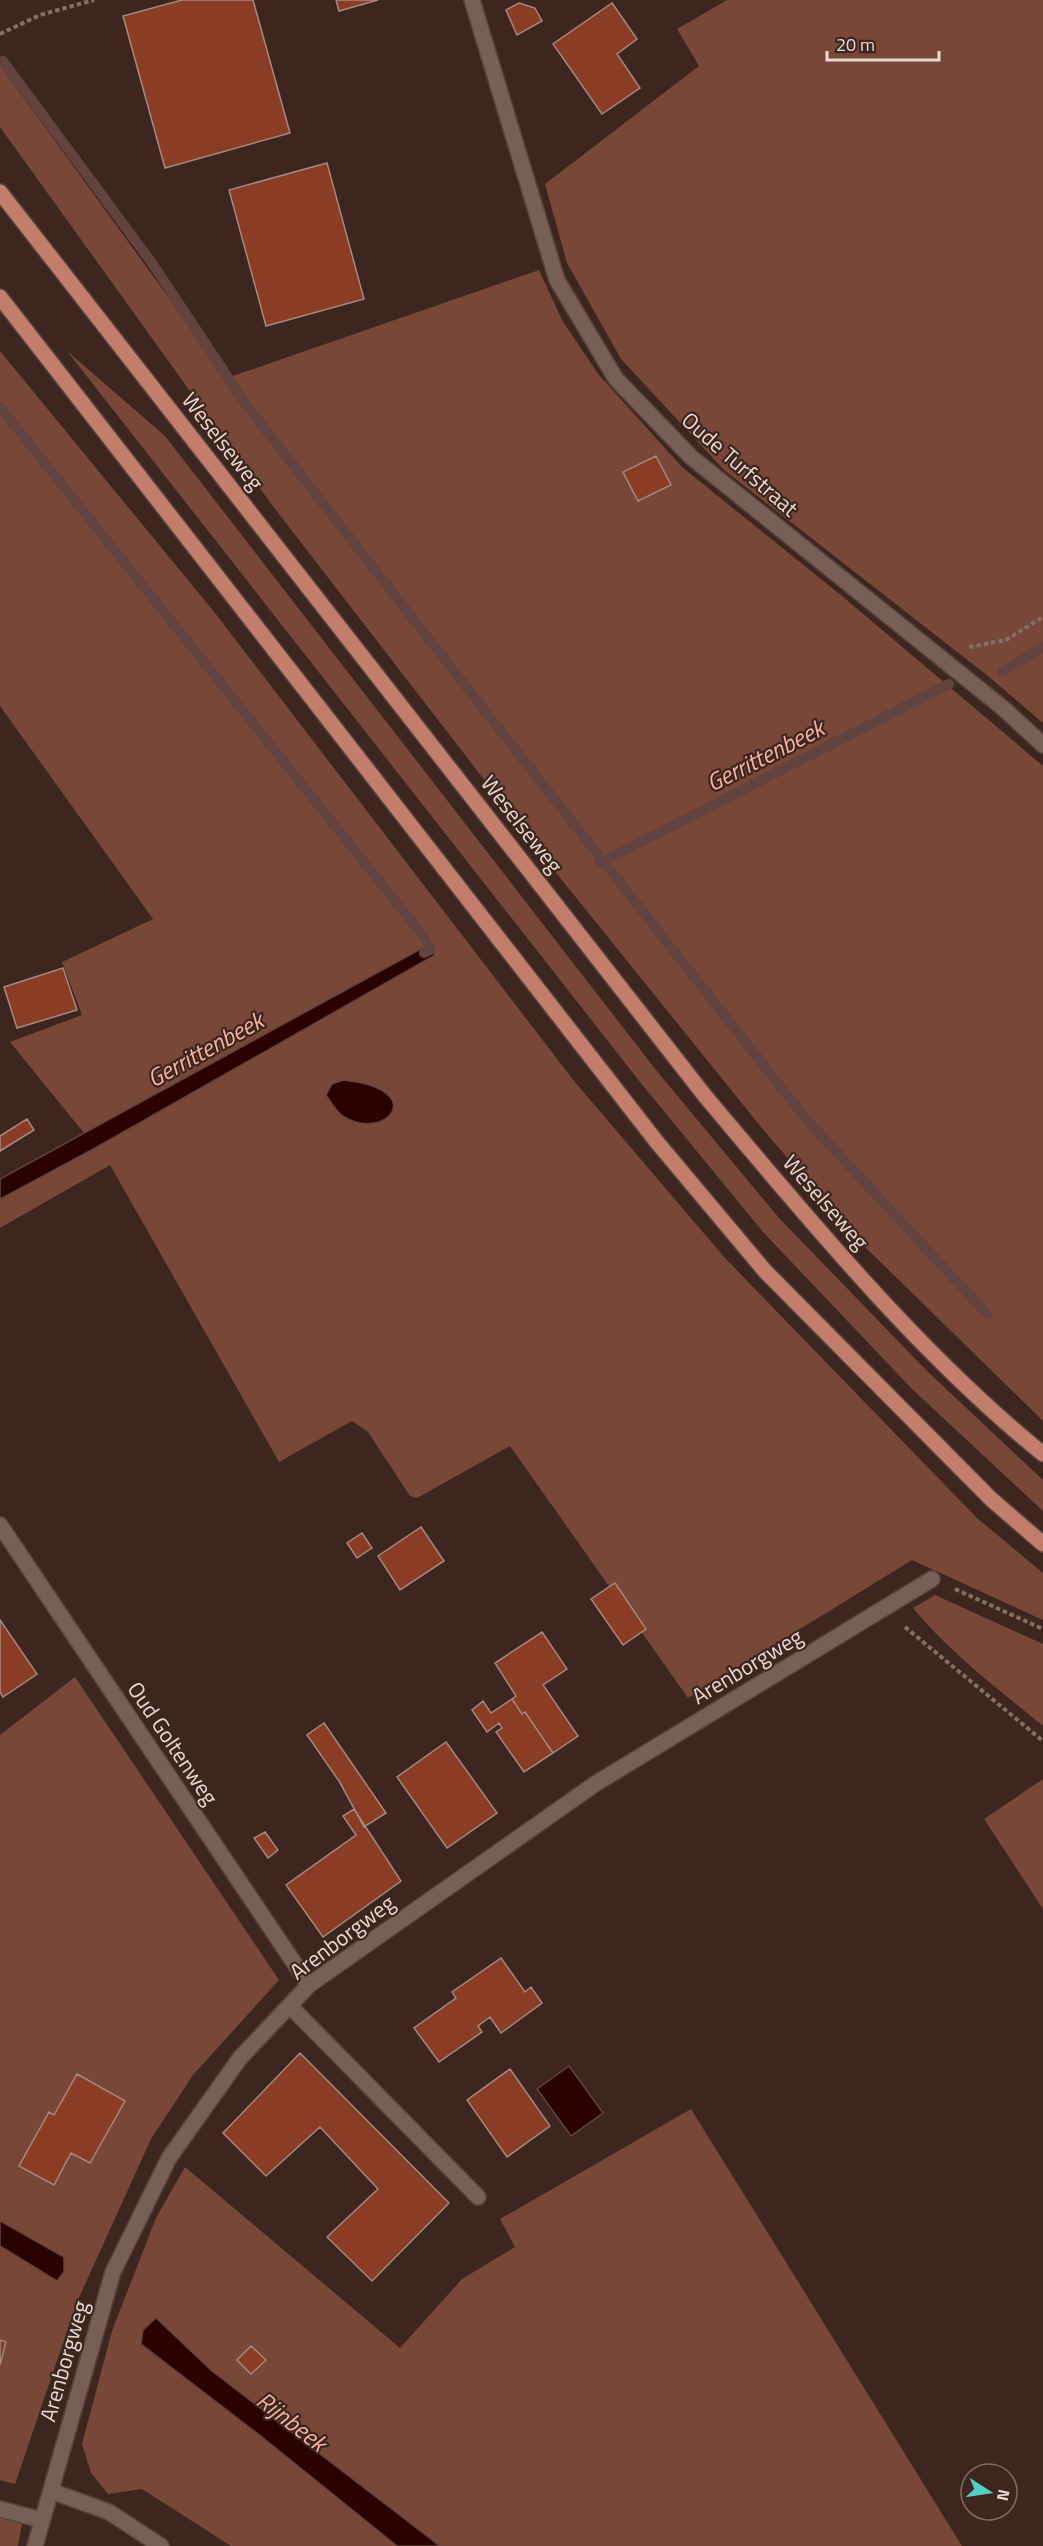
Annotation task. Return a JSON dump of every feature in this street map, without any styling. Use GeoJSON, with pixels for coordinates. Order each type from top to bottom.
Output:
{"type":"FeatureCollection","features":[{"type":"Feature","properties":{"kind":"main road","name":"Weselseweg"},"geometry":{"type":"LineString","coordinates":[[0,192],[705,1096],[813,1224],[921,1339],[1043,1454]]}},
{"type":"Feature","properties":{"kind":"main road"},"geometry":{"type":"LineString","coordinates":[[0,297],[656,1141],[765,1271],[991,1499],[1043,1544]]}},
{"type":"Feature","properties":{"kind":"street","name":"Oude Turfstraat"},"geometry":{"type":"LineString","coordinates":[[472,0],[557,280],[616,379],[691,457],[936,653],[1003,708],[1043,745]]}},
{"type":"Feature","properties":{"kind":"street","name":"Oud Goltenweg"},"geometry":{"type":"LineString","coordinates":[[0,1525],[309,1985]]}},
{"type":"Feature","properties":{"kind":"street","name":"Arenborgweg"},"geometry":{"type":"LineString","coordinates":[[35,2546],[113,2272],[164,2168],[240,2058],[309,1985],[595,1784],[932,1579]]}},
{"type":"Feature","properties":{"kind":"street"},"geometry":{"type":"LineString","coordinates":[[290,2006],[478,2197]]}},
{"type":"Feature","properties":{"kind":"street"},"geometry":{"type":"LineString","coordinates":[[51,2491],[109,2512],[161,2546]]}},
{"type":"Feature","properties":{"kind":"street"},"geometry":{"type":"LineString","coordinates":[[0,2509],[42,2520]]}},
{"type":"Feature","properties":{"kind":"path"},"geometry":{"type":"LineString","coordinates":[[0,34],[40,15],[94,0]]}},
{"type":"Feature","properties":{"kind":"path"},"geometry":{"type":"LineString","coordinates":[[936,653],[1006,640],[1043,617]]}},
{"type":"Feature","properties":{"kind":"path"},"geometry":{"type":"LineString","coordinates":[[932,1579],[1043,1629]]}},
{"type":"Feature","properties":{"kind":"path"},"geometry":{"type":"LineString","coordinates":[[884,1609],[1043,1741]]}},
{"type":"Feature","properties":{"kind":"shaded area"},"geometry":{"type":"Polygon","coordinates":[[[727,0],[1043,0],[1043,642],[1039,645],[1043,643],[1043,723],[988,676],[724,470],[621,359],[567,263],[545,184],[699,66],[677,29],[727,0]]]}},
{"type":"Feature","properties":{"kind":"shaded area"},"geometry":{"type":"Polygon","coordinates":[[[0,65],[227,378],[539,270],[563,322],[599,375],[682,467],[842,596],[1043,766],[1043,1421],[861,1243],[761,1127],[557,874],[272,505],[0,127],[0,65]]]}},
{"type":"Feature","properties":{"kind":"shaded area"},"geometry":{"type":"Polygon","coordinates":[[[0,351],[215,613],[574,1081],[725,1258],[977,1518],[1043,1573],[1043,1620],[912,1560],[688,1698],[510,1446],[417,1498],[410,1496],[368,1432],[352,1421],[279,1462],[110,1165],[0,1228],[0,1199],[97,1147],[435,955],[428,945],[84,1133],[10,1042],[82,1015],[62,962],[153,919],[0,706],[0,351]],[[343,1080],[332,1084],[391,1112],[394,1109],[357,1082],[343,1080]]]}},
{"type":"Feature","properties":{"kind":"shaded area"},"geometry":{"type":"Polygon","coordinates":[[[67,351],[165,436],[656,1070],[779,1218],[927,1371],[1043,1480],[1043,1511],[912,1389],[763,1232],[640,1082],[67,351]]]}},
{"type":"Feature","properties":{"kind":"shaded area"},"geometry":{"type":"Polygon","coordinates":[[[428,945],[435,955],[97,1147],[0,1199],[0,1179],[428,945]]]}},
{"type":"Feature","properties":{"kind":"shaded area"},"geometry":{"type":"Polygon","coordinates":[[[343,1080],[370,1085],[386,1093],[393,1102],[392,1111],[386,1119],[374,1123],[360,1123],[344,1117],[336,1110],[326,1095],[332,1084],[343,1080]]]}},
{"type":"Feature","properties":{"kind":"shaded area"},"geometry":{"type":"Polygon","coordinates":[[[935,1595],[1043,1644],[1043,1726],[959,1655],[913,1608],[935,1595]]]}},
{"type":"Feature","properties":{"kind":"shaded area"},"geometry":{"type":"Polygon","coordinates":[[[75,1677],[279,1980],[193,2075],[151,2139],[77,2302],[15,2484],[0,2480],[0,2246],[57,2281],[64,2257],[0,2221],[0,1735],[75,1677]]]}},
{"type":"Feature","properties":{"kind":"shaded area"},"geometry":{"type":"Polygon","coordinates":[[[1043,1779],[1043,1909],[984,1819],[1043,1779]]]}},
{"type":"Feature","properties":{"kind":"shaded area"},"geometry":{"type":"Polygon","coordinates":[[[569,2066],[603,2113],[571,2136],[537,2089],[569,2066]]]}},
{"type":"Feature","properties":{"kind":"shaded area"},"geometry":{"type":"Polygon","coordinates":[[[691,2109],[962,2546],[440,2546],[212,2371],[156,2319],[143,2330],[141,2345],[262,2437],[397,2546],[231,2546],[142,2489],[108,2494],[91,2473],[82,2444],[112,2331],[156,2218],[185,2167],[400,2348],[462,2279],[515,2247],[500,2219],[691,2109]]]}},
{"type":"Feature","properties":{"kind":"shaded area"},"geometry":{"type":"Polygon","coordinates":[[[0,2221],[64,2257],[64,2272],[57,2281],[0,2246],[0,2221]]]}},
{"type":"Feature","properties":{"kind":"shaded area"},"geometry":{"type":"Polygon","coordinates":[[[156,2318],[212,2371],[440,2546],[397,2546],[262,2437],[141,2344],[143,2330],[156,2318]]]}},
{"type":"Feature","properties":{"kind":"shaded area"},"geometry":{"type":"Polygon","coordinates":[[[0,2517],[22,2523],[18,2546],[0,2546],[0,2517]]]}},
{"type":"Feature","properties":{"kind":"building"},"geometry":{"type":"Polygon","coordinates":[[[182,0],[253,0],[290,133],[165,168],[123,16],[182,0]]]}},
{"type":"Feature","properties":{"kind":"building"},"geometry":{"type":"Polygon","coordinates":[[[336,0],[378,0],[339,11],[336,0]]]}},
{"type":"Feature","properties":{"kind":"building"},"geometry":{"type":"Polygon","coordinates":[[[519,3],[535,8],[542,21],[517,35],[506,10],[519,3]]]}},
{"type":"Feature","properties":{"kind":"building"},"geometry":{"type":"Polygon","coordinates":[[[612,3],[637,39],[617,54],[640,88],[602,114],[553,44],[612,3]]]}},
{"type":"Feature","properties":{"kind":"building"},"geometry":{"type":"Polygon","coordinates":[[[327,163],[364,299],[266,326],[229,190],[327,163]]]}},
{"type":"Feature","properties":{"kind":"building"},"geometry":{"type":"Polygon","coordinates":[[[656,456],[671,485],[638,501],[623,472],[656,456]]]}},
{"type":"Feature","properties":{"kind":"building"},"geometry":{"type":"Polygon","coordinates":[[[63,968],[77,1010],[17,1028],[4,987],[63,968]]]}},
{"type":"Feature","properties":{"kind":"building"},"geometry":{"type":"Polygon","coordinates":[[[27,1119],[34,1130],[0,1151],[0,1136],[27,1119]]]}},
{"type":"Feature","properties":{"kind":"building"},"geometry":{"type":"Polygon","coordinates":[[[421,1527],[444,1561],[400,1590],[378,1556],[421,1527]]]}},
{"type":"Feature","properties":{"kind":"building"},"geometry":{"type":"Polygon","coordinates":[[[362,1533],[372,1548],[357,1558],[347,1543],[362,1533]]]}},
{"type":"Feature","properties":{"kind":"building"},"geometry":{"type":"Polygon","coordinates":[[[615,1583],[646,1629],[623,1645],[591,1599],[615,1583]]]}},
{"type":"Feature","properties":{"kind":"building"},"geometry":{"type":"Polygon","coordinates":[[[0,1620],[37,1674],[3,1697],[0,1692],[0,1620]]]}},
{"type":"Feature","properties":{"kind":"building"},"geometry":{"type":"Polygon","coordinates":[[[542,1632],[567,1669],[543,1685],[578,1736],[553,1753],[525,1712],[522,1714],[512,1699],[516,1696],[495,1663],[542,1632]]]}},
{"type":"Feature","properties":{"kind":"building"},"geometry":{"type":"Polygon","coordinates":[[[512,1699],[522,1714],[525,1712],[553,1753],[524,1772],[496,1732],[502,1728],[499,1723],[487,1732],[472,1710],[483,1701],[491,1713],[512,1699]]]}},
{"type":"Feature","properties":{"kind":"building"},"geometry":{"type":"Polygon","coordinates":[[[324,1723],[386,1813],[364,1827],[339,1781],[307,1735],[324,1723]]]}},
{"type":"Feature","properties":{"kind":"building"},"geometry":{"type":"Polygon","coordinates":[[[446,1742],[497,1813],[447,1848],[397,1777],[446,1742]]]}},
{"type":"Feature","properties":{"kind":"building"},"geometry":{"type":"Polygon","coordinates":[[[354,1809],[401,1881],[323,1937],[286,1885],[356,1835],[343,1816],[354,1809]]]}},
{"type":"Feature","properties":{"kind":"building"},"geometry":{"type":"Polygon","coordinates":[[[265,1832],[278,1850],[268,1858],[254,1838],[265,1832]]]}},
{"type":"Feature","properties":{"kind":"building"},"geometry":{"type":"Polygon","coordinates":[[[501,1958],[525,1992],[531,1987],[542,2003],[501,2033],[490,2017],[478,2026],[482,2032],[439,2062],[414,2028],[456,1998],[452,1992],[501,1958]]]}},
{"type":"Feature","properties":{"kind":"building"},"geometry":{"type":"Polygon","coordinates":[[[300,2053],[449,2203],[372,2281],[327,2237],[378,2189],[320,2127],[266,2176],[223,2133],[300,2053]]]}},
{"type":"Feature","properties":{"kind":"building"},"geometry":{"type":"Polygon","coordinates":[[[510,2069],[550,2126],[507,2157],[467,2100],[510,2069]]]}},
{"type":"Feature","properties":{"kind":"building"},"geometry":{"type":"Polygon","coordinates":[[[77,2074],[125,2101],[90,2163],[71,2153],[54,2185],[19,2166],[49,2112],[54,2115],[77,2074]]]}},
{"type":"Feature","properties":{"kind":"building"},"geometry":{"type":"Polygon","coordinates":[[[0,2340],[6,2342],[0,2365],[0,2340]]]}},
{"type":"Feature","properties":{"kind":"building"},"geometry":{"type":"Polygon","coordinates":[[[251,2346],[266,2360],[251,2374],[237,2360],[251,2346]]]}},
{"type":"Feature","properties":{"kind":"waterway"},"geometry":{"type":"LineString","coordinates":[[3,61],[152,263],[247,406],[500,730],[806,1119],[987,1314]]}},
{"type":"Feature","properties":{"kind":"waterway"},"geometry":{"type":"LineString","coordinates":[[0,407],[424,937],[430,950],[424,953]]}},
{"type":"Feature","properties":{"kind":"waterway","name":"Gerrittenbeek"},"geometry":{"type":"LineString","coordinates":[[1002,672],[1043,647]]}},
{"type":"Feature","properties":{"kind":"waterway","name":"Gerrittenbeek"},"geometry":{"type":"LineString","coordinates":[[600,863],[949,684]]}},
{"type":"Feature","properties":{"kind":"water label","name":"Rijnbeek"},"geometry":{"type":"Point","coordinates":[292,2421]}}]}
